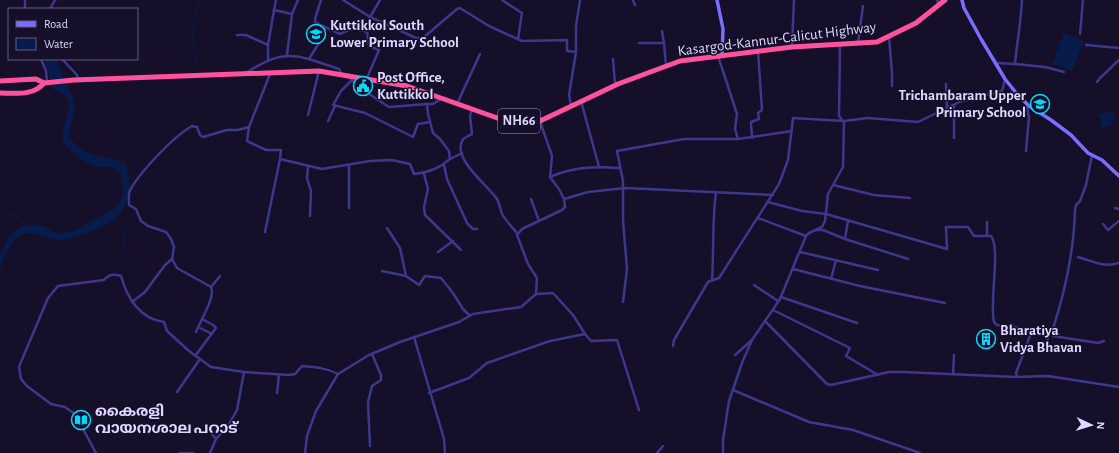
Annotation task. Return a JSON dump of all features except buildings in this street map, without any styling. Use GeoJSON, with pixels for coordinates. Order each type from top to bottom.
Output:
{"type":"FeatureCollection","features":[{"type":"Feature","properties":{"kind":"highway","name":"Kasargod-Kannur-Calicut Highway"},"geometry":{"type":"LineString","coordinates":[[0,81],[36,80],[47,83],[76,80],[271,71],[319,71],[347,74],[407,86],[507,120],[540,121],[558,113],[570,105],[615,85],[680,61],[792,47],[877,42],[916,22],[946,0]]}},
{"type":"Feature","properties":{"kind":"highway","name":"Kasargod-Kannur-Calicut Highway"},"geometry":{"type":"LineString","coordinates":[[0,93],[32,92],[47,83]]}},
{"type":"Feature","properties":{"kind":"main road"},"geometry":{"type":"LineString","coordinates":[[716,0],[723,29],[720,56]]}},
{"type":"Feature","properties":{"kind":"main road"},"geometry":{"type":"LineString","coordinates":[[959,0],[1005,79],[1026,103],[1071,135],[1079,145],[1092,155],[1102,160],[1119,176]]}},
{"type":"Feature","properties":{"kind":"main road"},"geometry":{"type":"LineString","coordinates":[[962,0],[964,8]]}},
{"type":"Feature","properties":{"kind":"street"},"geometry":{"type":"LineString","coordinates":[[268,61],[268,45],[276,0]]}},
{"type":"Feature","properties":{"kind":"street"},"geometry":{"type":"LineString","coordinates":[[287,55],[292,14],[298,0]]}},
{"type":"Feature","properties":{"kind":"street"},"geometry":{"type":"LineString","coordinates":[[321,0],[315,22],[340,34],[353,28],[367,32]]}},
{"type":"Feature","properties":{"kind":"street"},"geometry":{"type":"LineString","coordinates":[[343,0],[370,17],[416,38],[423,38],[460,8],[489,26],[518,39],[528,41],[567,40],[567,51],[576,52]]}},
{"type":"Feature","properties":{"kind":"street"},"geometry":{"type":"LineString","coordinates":[[367,78],[379,50],[369,46],[367,32],[370,17],[380,0]]}},
{"type":"Feature","properties":{"kind":"street"},"geometry":{"type":"LineString","coordinates":[[502,0],[522,13],[518,39]]}},
{"type":"Feature","properties":{"kind":"street"},"geometry":{"type":"LineString","coordinates":[[570,105],[569,95],[576,52],[576,26],[580,0]]}},
{"type":"Feature","properties":{"kind":"street"},"geometry":{"type":"LineString","coordinates":[[633,0],[635,6]]}},
{"type":"Feature","properties":{"kind":"street"},"geometry":{"type":"LineString","coordinates":[[792,47],[794,0]]}},
{"type":"Feature","properties":{"kind":"street"},"geometry":{"type":"LineString","coordinates":[[937,0],[939,6]]}},
{"type":"Feature","properties":{"kind":"street"},"geometry":{"type":"LineString","coordinates":[[1015,64],[1017,37],[1021,24],[1022,0]]}},
{"type":"Feature","properties":{"kind":"street"},"geometry":{"type":"LineString","coordinates":[[1080,34],[1083,0]]}},
{"type":"Feature","properties":{"kind":"street"},"geometry":{"type":"LineString","coordinates":[[858,44],[863,6]]}},
{"type":"Feature","properties":{"kind":"street"},"geometry":{"type":"LineString","coordinates":[[274,10],[292,14]]}},
{"type":"Feature","properties":{"kind":"street"},"geometry":{"type":"LineString","coordinates":[[309,59],[319,43],[325,27]]}},
{"type":"Feature","properties":{"kind":"street"},"geometry":{"type":"LineString","coordinates":[[662,31],[666,66]]}},
{"type":"Feature","properties":{"kind":"street"},"geometry":{"type":"LineString","coordinates":[[237,35],[246,35],[268,45]]}},
{"type":"Feature","properties":{"kind":"street"},"geometry":{"type":"LineString","coordinates":[[889,37],[892,86]]}},
{"type":"Feature","properties":{"kind":"street"},"geometry":{"type":"LineString","coordinates":[[639,43],[664,43]]}},
{"type":"Feature","properties":{"kind":"street"},"geometry":{"type":"LineString","coordinates":[[840,45],[839,116],[840,119],[844,121]]}},
{"type":"Feature","properties":{"kind":"street"},"geometry":{"type":"LineString","coordinates":[[1086,45],[1119,48]]}},
{"type":"Feature","properties":{"kind":"street"},"geometry":{"type":"LineString","coordinates":[[752,138],[751,122],[759,119],[758,113],[762,110],[758,51]]}},
{"type":"Feature","properties":{"kind":"street"},"geometry":{"type":"LineString","coordinates":[[457,104],[480,54]]}},
{"type":"Feature","properties":{"kind":"street"},"geometry":{"type":"LineString","coordinates":[[246,73],[268,61],[287,55],[332,65],[339,69],[340,73]]}},
{"type":"Feature","properties":{"kind":"street"},"geometry":{"type":"LineString","coordinates":[[720,56],[737,114],[735,129],[738,139]]}},
{"type":"Feature","properties":{"kind":"street"},"geometry":{"type":"LineString","coordinates":[[613,59],[615,85]]}},
{"type":"Feature","properties":{"kind":"street"},"geometry":{"type":"LineString","coordinates":[[41,60],[46,71],[47,83]]}},
{"type":"Feature","properties":{"kind":"street"},"geometry":{"type":"LineString","coordinates":[[63,60],[77,75],[76,80]]}},
{"type":"Feature","properties":{"kind":"street"},"geometry":{"type":"LineString","coordinates":[[1098,82],[1100,78],[1119,60]]}},
{"type":"Feature","properties":{"kind":"street"},"geometry":{"type":"LineString","coordinates":[[996,63],[1045,67],[1064,72]]}},
{"type":"Feature","properties":{"kind":"street"},"geometry":{"type":"LineString","coordinates":[[265,232],[281,150],[266,150],[247,142],[249,127],[271,71]]}},
{"type":"Feature","properties":{"kind":"street"},"geometry":{"type":"LineString","coordinates":[[308,115],[319,71]]}},
{"type":"Feature","properties":{"kind":"street"},"geometry":{"type":"LineString","coordinates":[[347,74],[351,81],[389,107],[433,104],[442,98]]}},
{"type":"Feature","properties":{"kind":"street"},"geometry":{"type":"LineString","coordinates":[[673,346],[674,340],[708,282],[719,278],[780,184],[788,160],[793,118],[844,121],[868,118],[918,122],[954,105],[1002,91],[1005,79]]}},
{"type":"Feature","properties":{"kind":"street"},"geometry":{"type":"LineString","coordinates":[[328,121],[334,106],[334,102],[341,91],[351,81]]}},
{"type":"Feature","properties":{"kind":"street"},"geometry":{"type":"LineString","coordinates":[[946,84],[947,108]]}},
{"type":"Feature","properties":{"kind":"street"},"geometry":{"type":"LineString","coordinates":[[581,100],[599,167]]}},
{"type":"Feature","properties":{"kind":"street"},"geometry":{"type":"LineString","coordinates":[[1026,103],[1029,117],[1026,151]]}},
{"type":"Feature","properties":{"kind":"street"},"geometry":{"type":"LineString","coordinates":[[427,104],[433,133],[440,139],[449,151],[450,159]]}},
{"type":"Feature","properties":{"kind":"street"},"geometry":{"type":"LineString","coordinates":[[954,105],[954,138]]}},
{"type":"Feature","properties":{"kind":"street"},"geometry":{"type":"LineString","coordinates":[[334,106],[364,113],[413,137],[418,124],[430,122]]}},
{"type":"Feature","properties":{"kind":"street"},"geometry":{"type":"LineString","coordinates":[[305,453],[307,436],[316,411],[338,374],[372,354],[414,337],[459,322],[470,315],[494,310],[516,309],[527,303],[536,294],[537,278],[528,264],[517,236],[518,233],[504,217],[498,201],[471,172],[462,153],[462,142],[472,134],[470,116],[472,109]]}},
{"type":"Feature","properties":{"kind":"street"},"geometry":{"type":"LineString","coordinates":[[518,233],[562,210],[565,206],[564,199],[550,177],[552,156],[540,121]]}},
{"type":"Feature","properties":{"kind":"street"},"geometry":{"type":"LineString","coordinates":[[723,453],[722,440],[729,401],[752,340],[781,297],[806,236],[822,227],[826,214],[828,194],[843,167],[844,121]]}},
{"type":"Feature","properties":{"kind":"street"},"geometry":{"type":"LineString","coordinates":[[196,332],[211,298],[212,289],[177,268],[172,259],[174,247],[171,238],[166,232],[141,222],[136,209],[129,205],[130,191],[147,167],[174,140],[192,126],[197,127],[200,135],[203,137],[227,130],[238,130],[249,127]]}},
{"type":"Feature","properties":{"kind":"street"},"geometry":{"type":"LineString","coordinates":[[622,302],[627,269],[623,220],[624,188],[617,151],[684,139],[752,138],[792,131]]}},
{"type":"Feature","properties":{"kind":"street"},"geometry":{"type":"LineString","coordinates":[[280,160],[322,169],[349,166],[370,161],[392,160],[410,164],[414,174],[424,174],[444,165],[450,159],[462,153]]}},
{"type":"Feature","properties":{"kind":"street"},"geometry":{"type":"LineString","coordinates":[[1092,155],[1086,185],[1080,201],[1076,205],[1071,259],[1052,332],[1053,336],[1060,338],[1098,343],[1104,341]]}},
{"type":"Feature","properties":{"kind":"street"},"geometry":{"type":"LineString","coordinates":[[444,165],[447,179],[467,223],[473,229],[477,229]]}},
{"type":"Feature","properties":{"kind":"street"},"geometry":{"type":"LineString","coordinates":[[349,166],[349,208]]}},
{"type":"Feature","properties":{"kind":"street"},"geometry":{"type":"LineString","coordinates":[[308,167],[307,178],[311,191],[310,216]]}},
{"type":"Feature","properties":{"kind":"street"},"geometry":{"type":"LineString","coordinates":[[550,177],[572,169],[599,167],[619,168]]}},
{"type":"Feature","properties":{"kind":"street"},"geometry":{"type":"LineString","coordinates":[[424,174],[428,189],[424,207],[425,215],[461,250]]}},
{"type":"Feature","properties":{"kind":"street"},"geometry":{"type":"LineString","coordinates":[[833,185],[874,195],[910,198]]}},
{"type":"Feature","properties":{"kind":"street"},"geometry":{"type":"LineString","coordinates":[[564,199],[588,192],[624,188],[773,195]]}},
{"type":"Feature","properties":{"kind":"street"},"geometry":{"type":"LineString","coordinates":[[712,280],[714,239],[713,216],[716,192]]}},
{"type":"Feature","properties":{"kind":"street"},"geometry":{"type":"LineString","coordinates":[[531,199],[539,221]]}},
{"type":"Feature","properties":{"kind":"street"},"geometry":{"type":"LineString","coordinates":[[768,202],[802,211],[826,214],[947,249],[946,227],[968,227],[974,236],[987,235],[993,238],[995,248],[992,286],[994,322],[997,325],[1027,329],[1031,333],[1048,334],[1052,332]]}},
{"type":"Feature","properties":{"kind":"street"},"geometry":{"type":"LineString","coordinates":[[1115,208],[1119,209]]}},
{"type":"Feature","properties":{"kind":"street"},"geometry":{"type":"LineString","coordinates":[[758,218],[806,236]]}},
{"type":"Feature","properties":{"kind":"street"},"geometry":{"type":"LineString","coordinates":[[845,239],[848,221]]}},
{"type":"Feature","properties":{"kind":"street"},"geometry":{"type":"LineString","coordinates":[[987,222],[987,235]]}},
{"type":"Feature","properties":{"kind":"street"},"geometry":{"type":"LineString","coordinates":[[1103,224],[1108,230],[1119,222]]}},
{"type":"Feature","properties":{"kind":"street"},"geometry":{"type":"LineString","coordinates":[[387,228],[400,248],[406,276]]}},
{"type":"Feature","properties":{"kind":"street"},"geometry":{"type":"LineString","coordinates":[[815,230],[823,230],[845,239],[908,259]]}},
{"type":"Feature","properties":{"kind":"street"},"geometry":{"type":"LineString","coordinates":[[438,252],[453,241]]}},
{"type":"Feature","properties":{"kind":"street"},"geometry":{"type":"LineString","coordinates":[[800,252],[878,270]]}},
{"type":"Feature","properties":{"kind":"street"},"geometry":{"type":"LineString","coordinates":[[1078,257],[1101,265],[1119,264]]}},
{"type":"Feature","properties":{"kind":"street"},"geometry":{"type":"LineString","coordinates":[[132,302],[145,292],[165,265],[172,259]]}},
{"type":"Feature","properties":{"kind":"street"},"geometry":{"type":"LineString","coordinates":[[831,279],[836,260]]}},
{"type":"Feature","properties":{"kind":"street"},"geometry":{"type":"LineString","coordinates":[[793,269],[831,279],[945,302]]}},
{"type":"Feature","properties":{"kind":"street"},"geometry":{"type":"LineString","coordinates":[[382,271],[406,276],[418,286],[425,276],[441,278],[453,292],[463,309],[470,315]]}},
{"type":"Feature","properties":{"kind":"street"},"geometry":{"type":"LineString","coordinates":[[96,453],[75,414],[65,407],[51,404],[27,386],[21,379],[19,367],[48,298],[58,286],[104,280],[108,275],[121,276],[127,294],[132,302],[146,316],[155,321],[164,322],[167,331],[195,356],[212,368],[279,375],[295,374],[302,366],[314,367],[338,374]]}},
{"type":"Feature","properties":{"kind":"street"},"geometry":{"type":"LineString","coordinates":[[210,287],[220,276]]}},
{"type":"Feature","properties":{"kind":"street"},"geometry":{"type":"LineString","coordinates":[[754,285],[778,301]]}},
{"type":"Feature","properties":{"kind":"street"},"geometry":{"type":"LineString","coordinates":[[536,294],[554,293],[573,315],[591,341],[617,340],[640,410]]}},
{"type":"Feature","properties":{"kind":"street"},"geometry":{"type":"LineString","coordinates":[[781,297],[857,323]]}},
{"type":"Feature","properties":{"kind":"street"},"geometry":{"type":"LineString","coordinates":[[772,310],[850,348],[846,356],[878,375]]}},
{"type":"Feature","properties":{"kind":"street"},"geometry":{"type":"LineString","coordinates":[[195,356],[216,327],[202,320]]}},
{"type":"Feature","properties":{"kind":"street"},"geometry":{"type":"LineString","coordinates":[[765,321],[827,384],[832,385],[878,375],[904,372],[1016,377],[1048,376],[1119,386]]}},
{"type":"Feature","properties":{"kind":"street"},"geometry":{"type":"LineString","coordinates":[[198,327],[212,334]]}},
{"type":"Feature","properties":{"kind":"street"},"geometry":{"type":"LineString","coordinates":[[1016,377],[1016,373],[1031,333]]}},
{"type":"Feature","properties":{"kind":"street"},"geometry":{"type":"LineString","coordinates":[[429,393],[469,378],[487,363],[550,341],[585,334]]}},
{"type":"Feature","properties":{"kind":"street"},"geometry":{"type":"LineString","coordinates":[[1047,350],[1048,334]]}},
{"type":"Feature","properties":{"kind":"street"},"geometry":{"type":"LineString","coordinates":[[414,337],[429,393],[444,439],[445,453]]}},
{"type":"Feature","properties":{"kind":"street"},"geometry":{"type":"LineString","coordinates":[[735,355],[752,340]]}},
{"type":"Feature","properties":{"kind":"street"},"geometry":{"type":"LineString","coordinates":[[370,446],[368,402],[372,386],[381,380],[381,375],[372,354]]}},
{"type":"Feature","properties":{"kind":"street"},"geometry":{"type":"LineString","coordinates":[[953,374],[954,355]]}},
{"type":"Feature","properties":{"kind":"street"},"geometry":{"type":"LineString","coordinates":[[177,392],[200,359]]}},
{"type":"Feature","properties":{"kind":"street"},"geometry":{"type":"LineString","coordinates":[[210,453],[216,439],[228,426],[237,410],[244,372]]}},
{"type":"Feature","properties":{"kind":"street"},"geometry":{"type":"LineString","coordinates":[[277,393],[279,375]]}},
{"type":"Feature","properties":{"kind":"street"},"geometry":{"type":"LineString","coordinates":[[733,390],[809,422],[853,430],[920,453]]}},
{"type":"Feature","properties":{"kind":"street"},"geometry":{"type":"LineString","coordinates":[[211,433],[216,439]]}},
{"type":"Feature","properties":{"kind":"street"},"geometry":{"type":"LineString","coordinates":[[657,453],[663,446]]}},
{"type":"Feature","properties":{"kind":"street"},"geometry":{"type":"LineString","coordinates":[[180,453],[193,453]]}},
{"type":"Feature","properties":{"kind":"water"},"geometry":{"type":"Polygon","coordinates":[[[1064,33],[1084,41],[1072,71],[1052,64],[1064,33]]]}},
{"type":"Feature","properties":{"kind":"water"},"geometry":{"type":"Polygon","coordinates":[[[44,60],[56,60],[66,85],[74,99],[73,116],[69,133],[70,138],[75,144],[88,153],[121,161],[126,164],[129,179],[128,198],[121,212],[109,223],[76,237],[56,240],[31,233],[19,236],[10,246],[0,270],[0,253],[10,235],[23,226],[43,226],[57,233],[74,231],[116,207],[122,199],[123,181],[118,171],[114,168],[94,166],[83,161],[63,142],[62,137],[69,102],[65,95],[53,88],[49,79],[44,60]]]}},
{"type":"Feature","properties":{"kind":"water"},"geometry":{"type":"Polygon","coordinates":[[[1113,111],[1115,121],[1111,122],[1112,125],[1102,128],[1099,114],[1113,111]]]}},
{"type":"Feature","properties":{"kind":"waterway"},"geometry":{"type":"LineString","coordinates":[[196,65],[192,29],[199,0]]}},
{"type":"Feature","properties":{"kind":"waterway"},"geometry":{"type":"LineString","coordinates":[[0,198],[5,201],[9,214],[20,217],[25,225]]}},
{"type":"Feature","properties":{"kind":"waterway"},"geometry":{"type":"LineString","coordinates":[[113,220],[124,228],[125,250],[140,261],[145,270],[153,278]]}},
{"type":"Feature","properties":{"kind":"waterway"},"geometry":{"type":"LineString","coordinates":[[157,280],[169,295],[186,308],[190,319],[189,347]]}},
{"type":"Feature","properties":{"kind":"place","name":"Kuttikkol South Lower Primary School"},"geometry":{"type":"Point","coordinates":[316,34]}},
{"type":"Feature","properties":{"kind":"place","name":"Post Office, Kuttikkol"},"geometry":{"type":"Point","coordinates":[363,86]}},
{"type":"Feature","properties":{"kind":"place","name":"Trichambaram Upper Primary School"},"geometry":{"type":"Point","coordinates":[1040,104]}},
{"type":"Feature","properties":{"kind":"place","name":"Bharatiya Vidya Bhavan"},"geometry":{"type":"Point","coordinates":[986,339]}},
{"type":"Feature","properties":{"kind":"place","name":"കൈരളി വായനശാല പറാട്"},"geometry":{"type":"Point","coordinates":[81,420]}}]}
